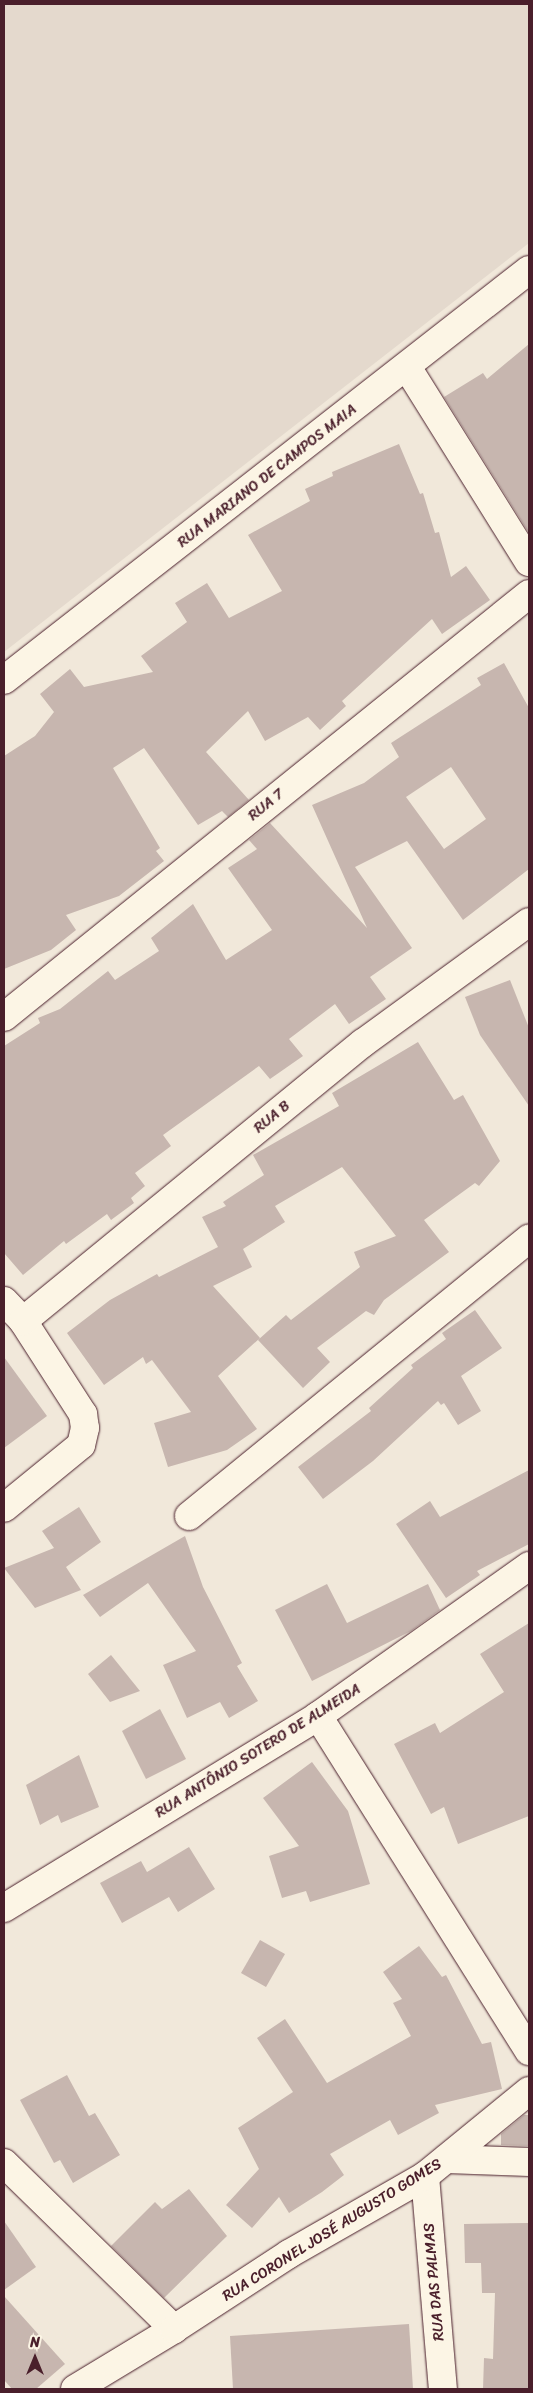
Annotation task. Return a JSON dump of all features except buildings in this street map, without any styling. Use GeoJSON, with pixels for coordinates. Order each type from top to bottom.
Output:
{"type":"FeatureCollection","features":[{"type":"Feature","properties":{"kind":"street","name":"RUA MARIANO DE CAMPOS MAIA"},"geometry":{"type":"LineString","coordinates":[[4,680],[407,368],[529,270]]}},
{"type":"Feature","properties":{"kind":"street"},"geometry":{"type":"LineString","coordinates":[[407,368],[529,562]]}},
{"type":"Feature","properties":{"kind":"street","name":"RUA 7"},"geometry":{"type":"LineString","coordinates":[[4,1017],[529,594]]}},
{"type":"Feature","properties":{"kind":"street","name":"RUA B"},"geometry":{"type":"LineString","coordinates":[[23,1321],[363,1043],[529,922]]}},
{"type":"Feature","properties":{"kind":"street"},"geometry":{"type":"LineString","coordinates":[[189,1516],[529,1239]]}},
{"type":"Feature","properties":{"kind":"street"},"geometry":{"type":"LineString","coordinates":[[4,1302],[23,1321],[83,1414],[85,1428],[81,1445],[4,1508]]}},
{"type":"Feature","properties":{"kind":"street","name":"RUA ANTÔNIO SOTERO DE ALMEIDA"},"geometry":{"type":"LineString","coordinates":[[4,1908],[318,1716],[529,1566]]}},
{"type":"Feature","properties":{"kind":"street"},"geometry":{"type":"LineString","coordinates":[[318,1716],[529,2051]]}},
{"type":"Feature","properties":{"kind":"street","name":"RUA CORONEL JOSÉ AUGUSTO GOMES"},"geometry":{"type":"LineString","coordinates":[[75,2389],[174,2329],[288,2254],[425,2176],[529,2091]]}},
{"type":"Feature","properties":{"kind":"street"},"geometry":{"type":"LineString","coordinates":[[447,2159],[529,2162]]}},
{"type":"Feature","properties":{"kind":"street"},"geometry":{"type":"LineString","coordinates":[[4,2163],[174,2329]]}},
{"type":"Feature","properties":{"kind":"street","name":"RUA DAS PALMAS"},"geometry":{"type":"LineString","coordinates":[[425,2176],[443,2389]]}},
{"type":"Feature","properties":{"kind":"shaded area"},"geometry":{"type":"Polygon","coordinates":[[[4,4],[529,4],[529,243],[4,652],[4,4]]]}}]}
